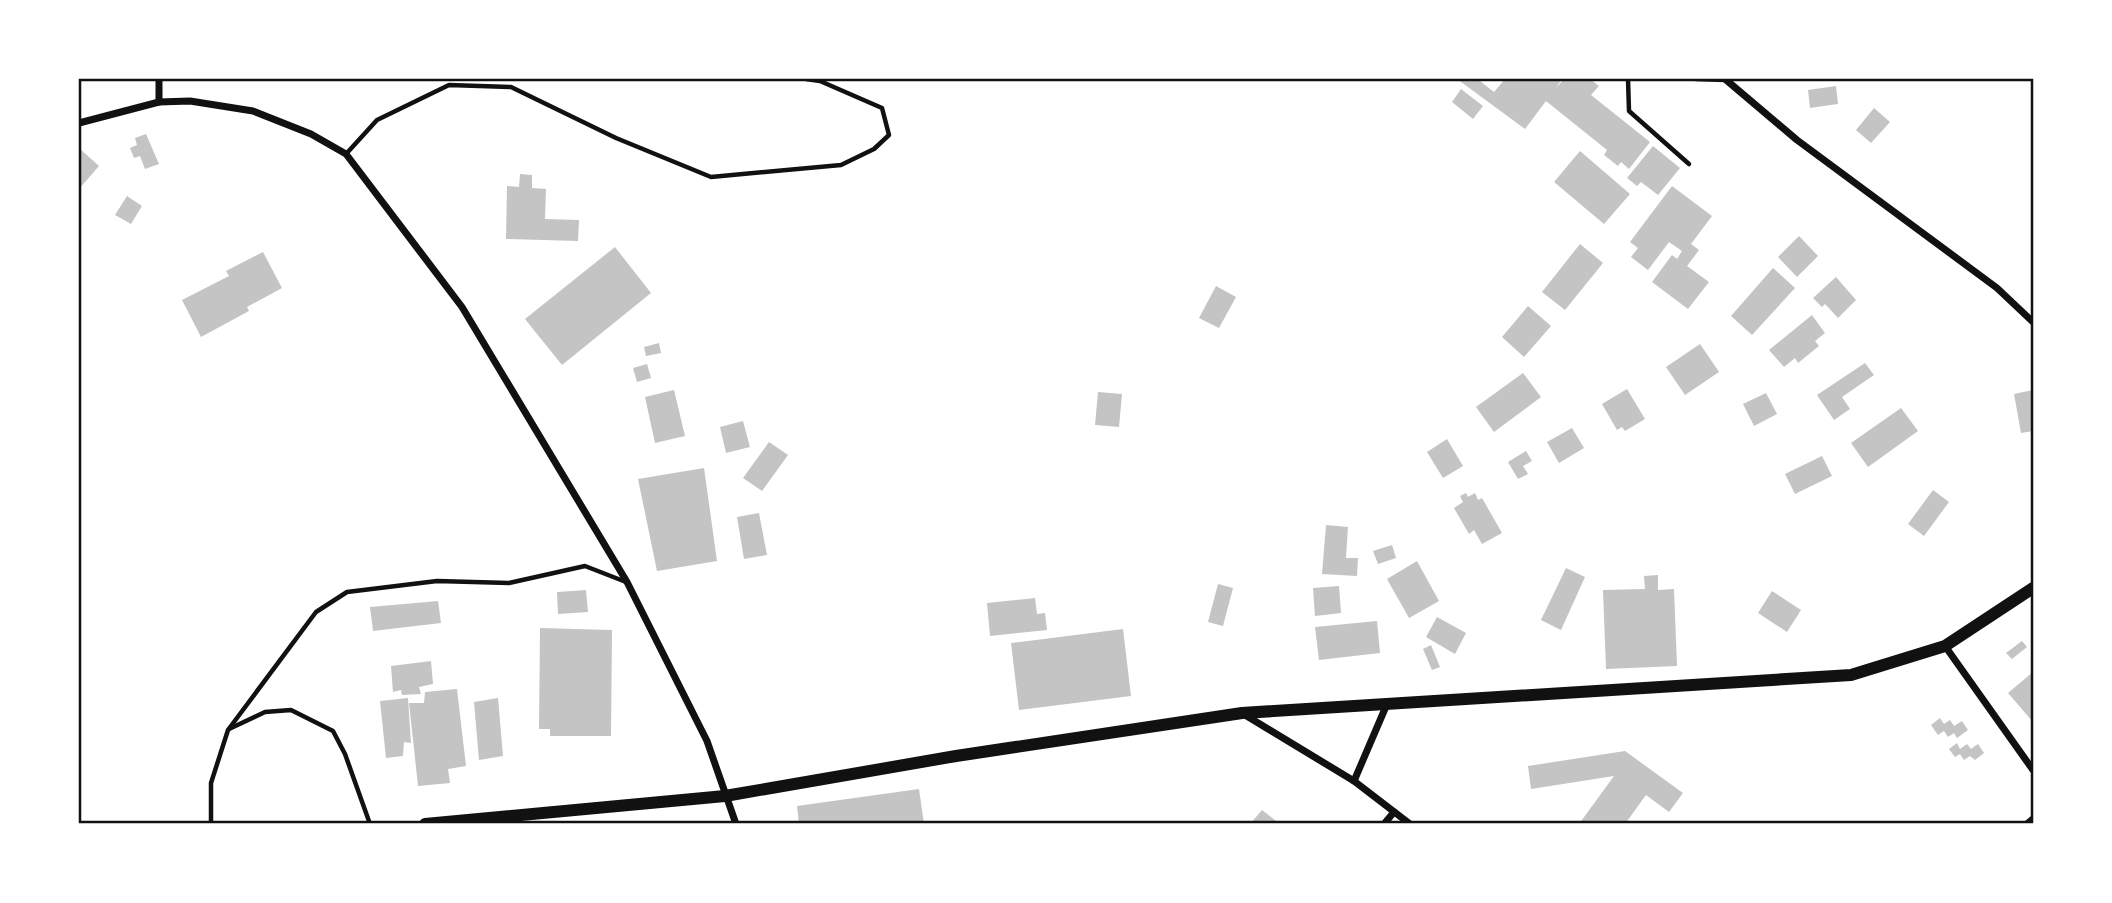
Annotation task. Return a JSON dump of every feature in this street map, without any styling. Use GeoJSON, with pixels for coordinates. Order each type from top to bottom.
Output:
{"type":"FeatureCollection","features":[{"type":"Feature","properties":{"kind":"main road"},"geometry":{"type":"LineString","coordinates":[[425,824],[725,796],[969,754],[1242,713],[1851,675],[1945,646],[2033,588]]}},
{"type":"Feature","properties":{"kind":"street"},"geometry":{"type":"LineString","coordinates":[[159,79],[159,102]]}},
{"type":"Feature","properties":{"kind":"street"},"geometry":{"type":"LineString","coordinates":[[1725,79],[1797,140],[1997,288],[2033,322]]}},
{"type":"Feature","properties":{"kind":"street"},"geometry":{"type":"LineString","coordinates":[[79,123],[159,102],[190,101],[253,111],[311,134],[346,154],[462,307],[627,582],[707,741],[736,824]]}},
{"type":"Feature","properties":{"kind":"street"},"geometry":{"type":"LineString","coordinates":[[1945,646],[2033,769]]}},
{"type":"Feature","properties":{"kind":"street"},"geometry":{"type":"LineString","coordinates":[[1354,781],[1388,703]]}},
{"type":"Feature","properties":{"kind":"street"},"geometry":{"type":"LineString","coordinates":[[1242,713],[1354,781],[1410,824]]}},
{"type":"Feature","properties":{"kind":"street"},"geometry":{"type":"LineString","coordinates":[[1384,824],[1394,812]]}},
{"type":"Feature","properties":{"kind":"street"},"geometry":{"type":"LineString","coordinates":[[2027,824],[2033,819]]}},
{"type":"Feature","properties":{"kind":"lane"},"geometry":{"type":"LineString","coordinates":[[346,154],[377,120],[449,85],[511,87],[616,138],[711,177],[841,165],[874,149],[889,135],[882,108],[820,81],[806,79]]}},
{"type":"Feature","properties":{"kind":"lane"},"geometry":{"type":"LineString","coordinates":[[1628,79],[1629,111],[1689,164]]}},
{"type":"Feature","properties":{"kind":"lane"},"geometry":{"type":"LineString","coordinates":[[1696,79],[1725,79]]}},
{"type":"Feature","properties":{"kind":"lane"},"geometry":{"type":"LineString","coordinates":[[211,824],[211,783],[228,730],[316,612],[347,592],[437,581],[509,583],[585,566],[627,582]]}},
{"type":"Feature","properties":{"kind":"lane"},"geometry":{"type":"LineString","coordinates":[[228,730],[265,712],[291,710],[333,732],[345,754],[370,824]]}},
{"type":"Feature","properties":{"kind":"building"},"geometry":{"type":"Polygon","coordinates":[[[1457,79],[1482,79],[1480,81],[1494,92],[1505,79],[1562,79],[1556,88],[1564,79],[1590,79],[1599,86],[1591,95],[1650,142],[1629,169],[1621,162],[1618,166],[1604,155],[1607,150],[1546,101],[1525,129],[1457,79]]]}},
{"type":"Feature","properties":{"kind":"building"},"geometry":{"type":"Polygon","coordinates":[[[1836,86],[1838,104],[1810,108],[1808,90],[1836,86]]]}},
{"type":"Feature","properties":{"kind":"building"},"geometry":{"type":"Polygon","coordinates":[[[1461,89],[1483,106],[1473,119],[1452,102],[1461,89]]]}},
{"type":"Feature","properties":{"kind":"building"},"geometry":{"type":"Polygon","coordinates":[[[1874,108],[1890,122],[1871,143],[1856,130],[1874,108]]]}},
{"type":"Feature","properties":{"kind":"building"},"geometry":{"type":"Polygon","coordinates":[[[146,134],[159,164],[145,169],[140,156],[134,158],[130,148],[137,145],[135,138],[146,134]]]}},
{"type":"Feature","properties":{"kind":"building"},"geometry":{"type":"Polygon","coordinates":[[[1653,146],[1680,168],[1658,195],[1641,182],[1637,186],[1627,178],[1653,146]]]}},
{"type":"Feature","properties":{"kind":"building"},"geometry":{"type":"Polygon","coordinates":[[[79,148],[99,166],[79,189],[79,148]]]}},
{"type":"Feature","properties":{"kind":"building"},"geometry":{"type":"Polygon","coordinates":[[[1580,151],[1630,194],[1604,224],[1554,182],[1580,151]]]}},
{"type":"Feature","properties":{"kind":"building"},"geometry":{"type":"Polygon","coordinates":[[[520,174],[532,175],[532,188],[546,189],[545,219],[579,220],[578,241],[506,239],[507,186],[519,187],[520,174]]]}},
{"type":"Feature","properties":{"kind":"building"},"geometry":{"type":"Polygon","coordinates":[[[1672,186],[1712,216],[1691,244],[1699,250],[1687,266],[1709,282],[1688,309],[1652,282],[1672,255],[1677,259],[1682,251],[1669,242],[1648,270],[1631,257],[1638,248],[1630,242],[1672,186]]]}},
{"type":"Feature","properties":{"kind":"building"},"geometry":{"type":"Polygon","coordinates":[[[127,196],[142,206],[131,224],[115,215],[127,196]]]}},
{"type":"Feature","properties":{"kind":"building"},"geometry":{"type":"Polygon","coordinates":[[[1799,236],[1818,256],[1797,277],[1778,257],[1799,236]]]}},
{"type":"Feature","properties":{"kind":"building"},"geometry":{"type":"Polygon","coordinates":[[[1580,244],[1603,263],[1565,310],[1542,292],[1580,244]]]}},
{"type":"Feature","properties":{"kind":"building"},"geometry":{"type":"Polygon","coordinates":[[[615,247],[651,293],[562,365],[525,319],[615,247]]]}},
{"type":"Feature","properties":{"kind":"building"},"geometry":{"type":"Polygon","coordinates":[[[263,252],[282,288],[247,307],[249,311],[201,337],[182,300],[229,276],[226,271],[263,252]]]}},
{"type":"Feature","properties":{"kind":"building"},"geometry":{"type":"Polygon","coordinates":[[[1773,268],[1795,288],[1752,335],[1731,316],[1773,268]]]}},
{"type":"Feature","properties":{"kind":"building"},"geometry":{"type":"Polygon","coordinates":[[[1836,277],[1856,300],[1838,318],[1825,304],[1822,307],[1813,298],[1836,277]]]}},
{"type":"Feature","properties":{"kind":"building"},"geometry":{"type":"Polygon","coordinates":[[[1216,286],[1236,297],[1219,328],[1199,318],[1216,286]]]}},
{"type":"Feature","properties":{"kind":"building"},"geometry":{"type":"Polygon","coordinates":[[[1528,306],[1551,326],[1524,357],[1502,337],[1528,306]]]}},
{"type":"Feature","properties":{"kind":"building"},"geometry":{"type":"Polygon","coordinates":[[[1812,315],[1825,333],[1815,341],[1819,346],[1798,363],[1795,358],[1784,367],[1769,350],[1812,315]]]}},
{"type":"Feature","properties":{"kind":"building"},"geometry":{"type":"Polygon","coordinates":[[[659,343],[661,353],[646,356],[644,347],[659,343]]]}},
{"type":"Feature","properties":{"kind":"building"},"geometry":{"type":"Polygon","coordinates":[[[1700,344],[1719,372],[1685,395],[1666,367],[1700,344]]]}},
{"type":"Feature","properties":{"kind":"building"},"geometry":{"type":"Polygon","coordinates":[[[1865,363],[1874,375],[1842,397],[1850,409],[1834,420],[1817,395],[1865,363]]]}},
{"type":"Feature","properties":{"kind":"building"},"geometry":{"type":"Polygon","coordinates":[[[647,364],[651,378],[637,382],[633,368],[647,364]]]}},
{"type":"Feature","properties":{"kind":"building"},"geometry":{"type":"Polygon","coordinates":[[[1523,373],[1541,397],[1494,432],[1476,407],[1523,373]]]}},
{"type":"Feature","properties":{"kind":"building"},"geometry":{"type":"Polygon","coordinates":[[[1627,389],[1645,419],[1625,431],[1622,427],[1617,430],[1602,404],[1627,389]]]}},
{"type":"Feature","properties":{"kind":"building"},"geometry":{"type":"Polygon","coordinates":[[[674,390],[685,436],[655,443],[645,397],[674,390]]]}},
{"type":"Feature","properties":{"kind":"building"},"geometry":{"type":"Polygon","coordinates":[[[2033,390],[2033,431],[2021,433],[2014,394],[2033,390]]]}},
{"type":"Feature","properties":{"kind":"building"},"geometry":{"type":"Polygon","coordinates":[[[1098,392],[1122,394],[1119,427],[1095,425],[1098,392]]]}},
{"type":"Feature","properties":{"kind":"building"},"geometry":{"type":"Polygon","coordinates":[[[1766,393],[1777,414],[1754,426],[1743,404],[1766,393]]]}},
{"type":"Feature","properties":{"kind":"building"},"geometry":{"type":"Polygon","coordinates":[[[1901,408],[1918,431],[1868,467],[1851,443],[1901,408]]]}},
{"type":"Feature","properties":{"kind":"building"},"geometry":{"type":"Polygon","coordinates":[[[743,421],[750,447],[726,453],[720,427],[743,421]]]}},
{"type":"Feature","properties":{"kind":"building"},"geometry":{"type":"Polygon","coordinates":[[[1572,428],[1584,448],[1559,463],[1547,442],[1572,428]]]}},
{"type":"Feature","properties":{"kind":"building"},"geometry":{"type":"Polygon","coordinates":[[[1447,439],[1463,466],[1443,478],[1427,452],[1447,439]]]}},
{"type":"Feature","properties":{"kind":"building"},"geometry":{"type":"Polygon","coordinates":[[[769,442],[788,455],[762,491],[743,478],[769,442]]]}},
{"type":"Feature","properties":{"kind":"building"},"geometry":{"type":"Polygon","coordinates":[[[1526,451],[1532,461],[1523,466],[1528,474],[1518,479],[1508,462],[1526,451]]]}},
{"type":"Feature","properties":{"kind":"building"},"geometry":{"type":"Polygon","coordinates":[[[1822,456],[1832,476],[1795,494],[1785,474],[1822,456]]]}},
{"type":"Feature","properties":{"kind":"building"},"geometry":{"type":"Polygon","coordinates":[[[704,468],[717,561],[657,571],[638,479],[704,468]]]}},
{"type":"Feature","properties":{"kind":"building"},"geometry":{"type":"Polygon","coordinates":[[[1933,490],[1949,502],[1924,536],[1908,524],[1933,490]]]}},
{"type":"Feature","properties":{"kind":"building"},"geometry":{"type":"Polygon","coordinates":[[[1466,493],[1468,497],[1475,493],[1478,500],[1482,498],[1502,533],[1482,544],[1474,530],[1469,534],[1454,508],[1463,502],[1460,496],[1466,493]]]}},
{"type":"Feature","properties":{"kind":"building"},"geometry":{"type":"Polygon","coordinates":[[[759,513],[767,555],[744,559],[737,517],[759,513]]]}},
{"type":"Feature","properties":{"kind":"building"},"geometry":{"type":"Polygon","coordinates":[[[1326,525],[1348,527],[1346,558],[1358,558],[1357,576],[1322,574],[1326,525]]]}},
{"type":"Feature","properties":{"kind":"building"},"geometry":{"type":"Polygon","coordinates":[[[1392,545],[1396,558],[1378,564],[1373,551],[1392,545]]]}},
{"type":"Feature","properties":{"kind":"building"},"geometry":{"type":"Polygon","coordinates":[[[1417,561],[1439,601],[1409,618],[1387,579],[1417,561]]]}},
{"type":"Feature","properties":{"kind":"building"},"geometry":{"type":"Polygon","coordinates":[[[1566,568],[1585,577],[1561,630],[1541,620],[1566,568]]]}},
{"type":"Feature","properties":{"kind":"building"},"geometry":{"type":"Polygon","coordinates":[[[1658,575],[1658,590],[1674,589],[1677,666],[1606,669],[1603,590],[1645,589],[1644,576],[1658,575]]]}},
{"type":"Feature","properties":{"kind":"building"},"geometry":{"type":"Polygon","coordinates":[[[1218,584],[1233,588],[1223,626],[1208,622],[1218,584]]]}},
{"type":"Feature","properties":{"kind":"building"},"geometry":{"type":"Polygon","coordinates":[[[1339,586],[1341,613],[1315,616],[1313,588],[1339,586]]]}},
{"type":"Feature","properties":{"kind":"building"},"geometry":{"type":"Polygon","coordinates":[[[586,590],[588,612],[558,614],[557,592],[586,590]]]}},
{"type":"Feature","properties":{"kind":"building"},"geometry":{"type":"Polygon","coordinates":[[[1772,591],[1801,610],[1787,632],[1758,613],[1772,591]]]}},
{"type":"Feature","properties":{"kind":"building"},"geometry":{"type":"Polygon","coordinates":[[[1035,598],[1037,614],[1045,613],[1047,630],[990,636],[987,603],[1035,598]]]}},
{"type":"Feature","properties":{"kind":"building"},"geometry":{"type":"Polygon","coordinates":[[[438,601],[441,623],[373,631],[370,607],[438,601]]]}},
{"type":"Feature","properties":{"kind":"building"},"geometry":{"type":"Polygon","coordinates":[[[1437,617],[1466,633],[1455,654],[1426,637],[1437,617]]]}},
{"type":"Feature","properties":{"kind":"building"},"geometry":{"type":"Polygon","coordinates":[[[1377,621],[1380,653],[1319,660],[1315,627],[1377,621]]]}},
{"type":"Feature","properties":{"kind":"building"},"geometry":{"type":"Polygon","coordinates":[[[540,628],[612,630],[611,736],[550,736],[550,729],[539,729],[540,628]]]}},
{"type":"Feature","properties":{"kind":"building"},"geometry":{"type":"Polygon","coordinates":[[[1123,629],[1131,696],[1019,710],[1011,643],[1123,629]]]}},
{"type":"Feature","properties":{"kind":"building"},"geometry":{"type":"Polygon","coordinates":[[[2022,641],[2027,647],[2012,659],[2006,653],[2022,641]]]}},
{"type":"Feature","properties":{"kind":"building"},"geometry":{"type":"Polygon","coordinates":[[[1431,645],[1440,667],[1432,670],[1423,649],[1431,645]]]}},
{"type":"Feature","properties":{"kind":"building"},"geometry":{"type":"Polygon","coordinates":[[[431,661],[433,684],[419,687],[421,694],[402,695],[401,690],[393,692],[391,666],[431,661]]]}},
{"type":"Feature","properties":{"kind":"building"},"geometry":{"type":"Polygon","coordinates":[[[2033,672],[2033,722],[2008,693],[2033,672]]]}},
{"type":"Feature","properties":{"kind":"building"},"geometry":{"type":"Polygon","coordinates":[[[457,689],[466,766],[448,769],[450,783],[418,786],[409,703],[424,703],[425,692],[457,689]]]}},
{"type":"Feature","properties":{"kind":"building"},"geometry":{"type":"Polygon","coordinates":[[[408,698],[411,743],[404,742],[403,756],[386,758],[380,701],[408,698]]]}},
{"type":"Feature","properties":{"kind":"building"},"geometry":{"type":"Polygon","coordinates":[[[498,698],[503,756],[479,760],[474,702],[498,698]]]}},
{"type":"Feature","properties":{"kind":"building"},"geometry":{"type":"Polygon","coordinates":[[[1940,718],[1944,724],[1950,720],[1954,726],[1962,721],[1968,730],[1957,738],[1954,733],[1948,737],[1944,731],[1938,735],[1931,725],[1940,718]]]}},
{"type":"Feature","properties":{"kind":"building"},"geometry":{"type":"Polygon","coordinates":[[[1957,743],[1960,749],[1967,744],[1971,749],[1978,744],[1984,753],[1975,760],[1970,756],[1964,760],[1960,754],[1955,757],[1949,749],[1957,743]]]}},
{"type":"Feature","properties":{"kind":"building"},"geometry":{"type":"Polygon","coordinates":[[[1625,751],[1683,793],[1669,812],[1646,795],[1625,824],[1579,824],[1614,776],[1531,789],[1528,766],[1625,751]]]}},
{"type":"Feature","properties":{"kind":"building"},"geometry":{"type":"Polygon","coordinates":[[[919,789],[924,824],[799,824],[797,806],[919,789]]]}},
{"type":"Feature","properties":{"kind":"building"},"geometry":{"type":"Polygon","coordinates":[[[1262,810],[1280,824],[1250,824],[1262,810]]]}}]}
